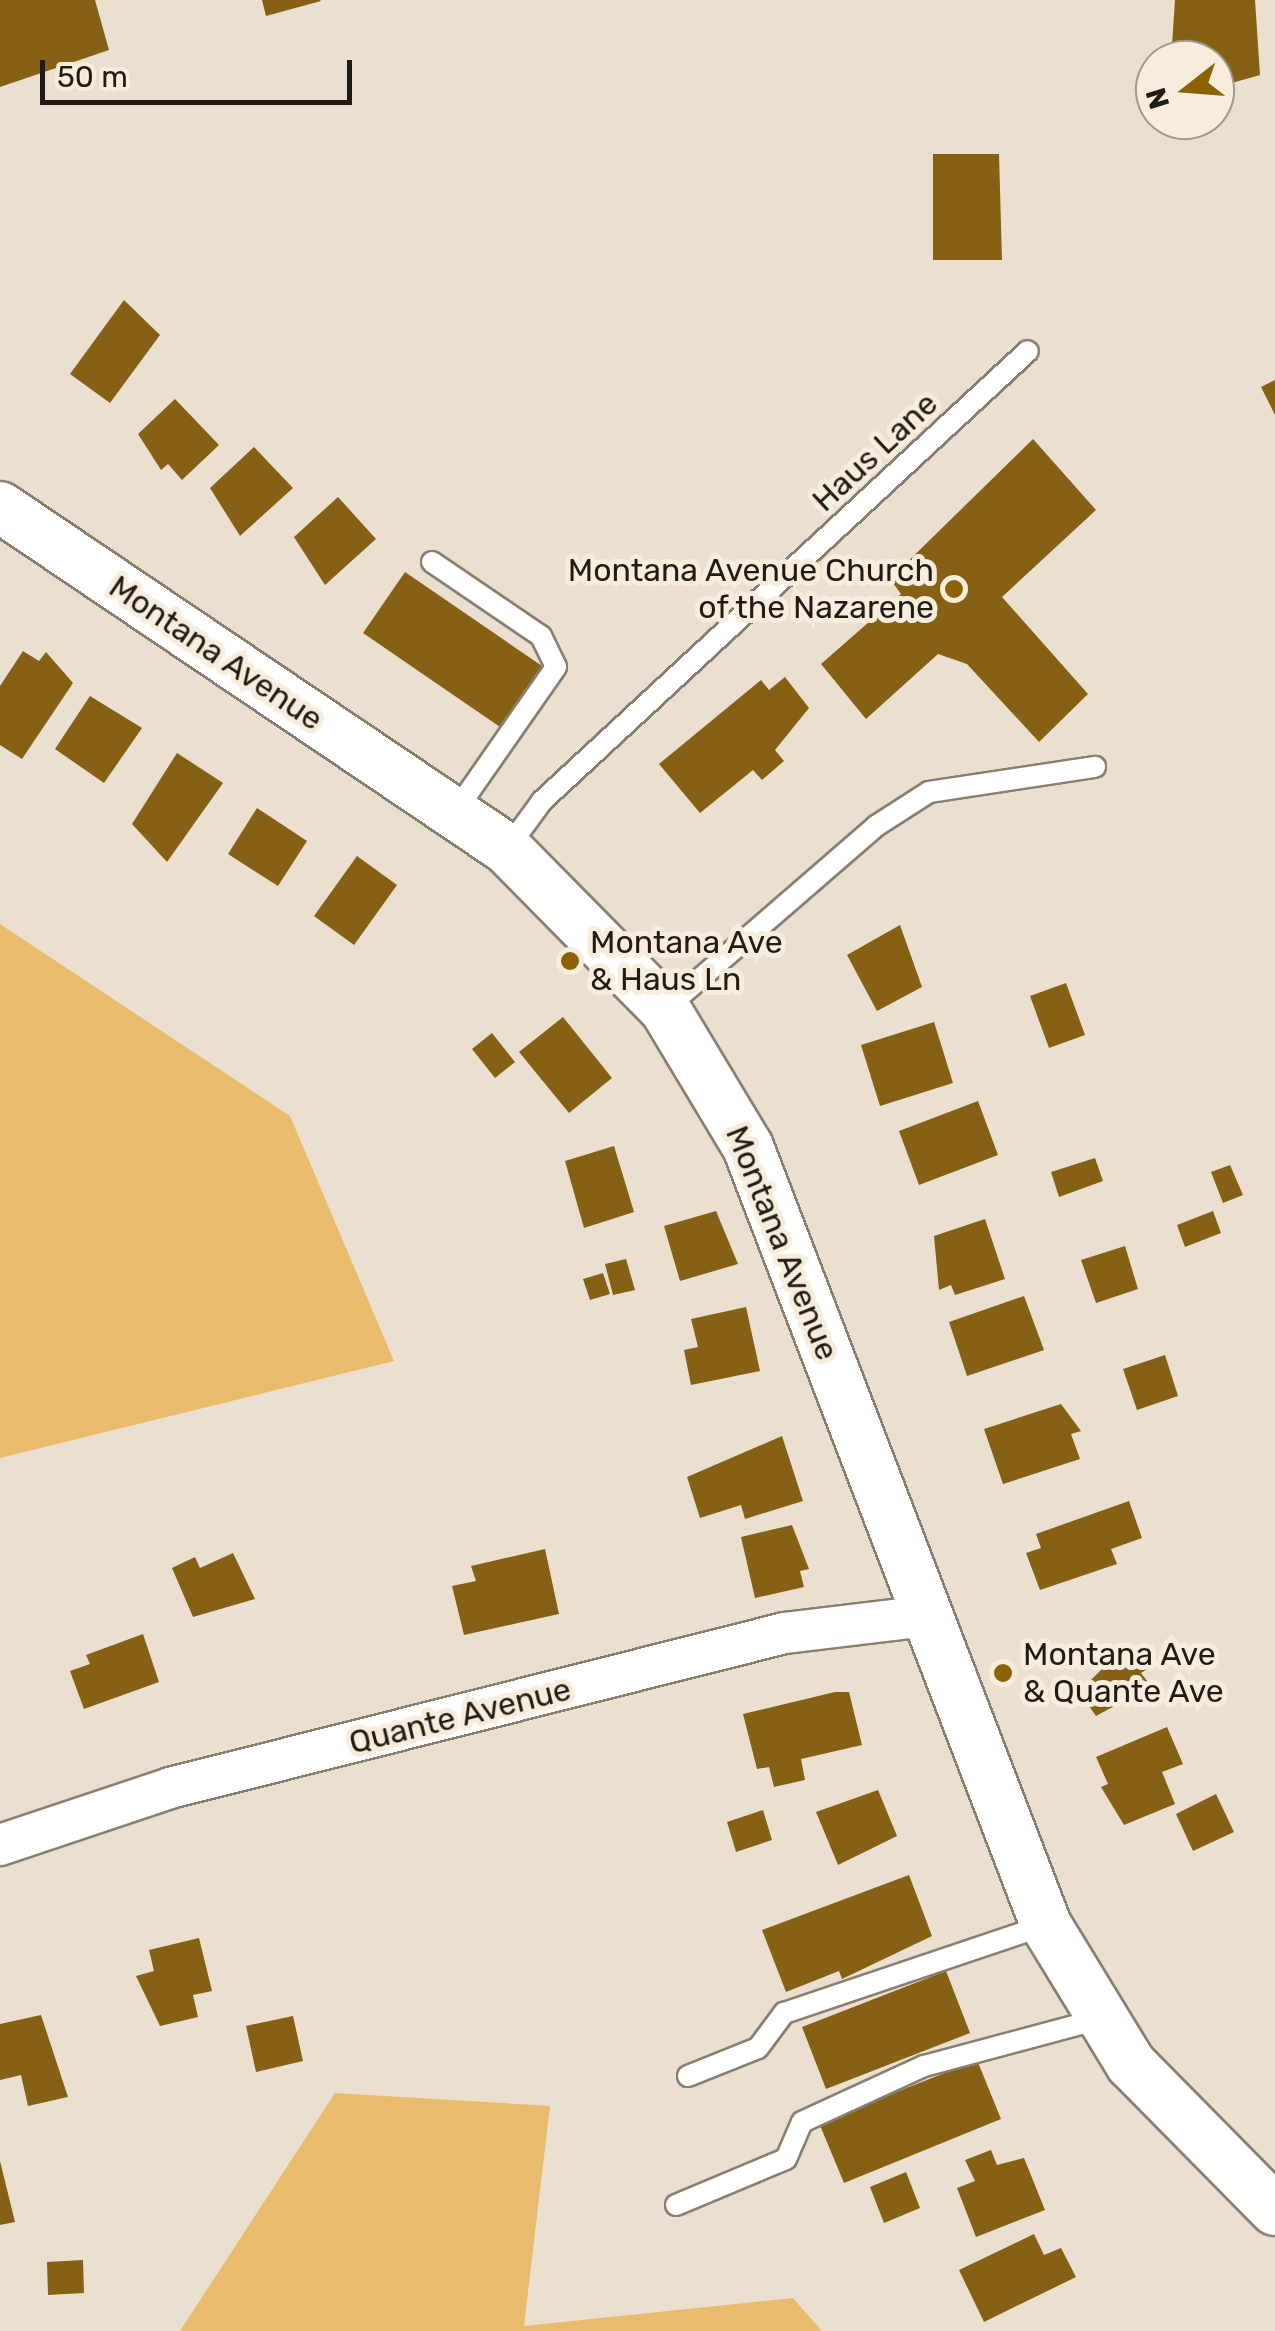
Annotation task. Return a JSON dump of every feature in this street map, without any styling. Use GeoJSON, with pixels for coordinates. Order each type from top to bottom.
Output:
{"type":"FeatureCollection","features":[{"type":"Feature","properties":{"kind":"street","name":"Montana Avenue"},"geometry":{"type":"LineString","coordinates":[[0,508],[507,849],[666,1009],[748,1147],[1046,1925],[1099,2019],[1180,2122],[1275,2210]]}},
{"type":"Feature","properties":{"kind":"street","name":"Quante Avenue"},"geometry":{"type":"LineString","coordinates":[[0,1846],[170,1788],[785,1632],[926,1616]]}},
{"type":"Feature","properties":{"kind":"lane","name":"Haus Lane"},"geometry":{"type":"LineString","coordinates":[[507,849],[542,800],[1028,351]]}},
{"type":"Feature","properties":{"kind":"lane"},"geometry":{"type":"LineString","coordinates":[[432,562],[541,636],[556,667],[454,814]]}},
{"type":"Feature","properties":{"kind":"lane"},"geometry":{"type":"LineString","coordinates":[[666,1009],[876,826],[930,792],[1095,767]]}},
{"type":"Feature","properties":{"kind":"lane"},"geometry":{"type":"LineString","coordinates":[[688,2076],[758,2048],[784,2012],[1046,1925]]}},
{"type":"Feature","properties":{"kind":"lane"},"geometry":{"type":"LineString","coordinates":[[676,2206],[786,2160],[802,2122],[924,2066],[1099,2019]]}},
{"type":"Feature","properties":{"kind":"shaded area"},"geometry":{"type":"Polygon","coordinates":[[[0,924],[290,1116],[394,1361],[0,1458],[0,924]]]}},
{"type":"Feature","properties":{"kind":"shaded area"},"geometry":{"type":"Polygon","coordinates":[[[335,2093],[550,2106],[524,2326],[793,2298],[822,2331],[180,2331],[335,2093]]]}},
{"type":"Feature","properties":{"kind":"building"},"geometry":{"type":"Polygon","coordinates":[[[0,0],[95,0],[109,50],[0,87],[0,0]]]}},
{"type":"Feature","properties":{"kind":"building"},"geometry":{"type":"Polygon","coordinates":[[[262,0],[320,0],[321,1],[266,16],[262,0]]]}},
{"type":"Feature","properties":{"kind":"building"},"geometry":{"type":"Polygon","coordinates":[[[1175,0],[1255,0],[1260,75],[1235,82],[1235,40],[1172,40],[1175,0]]]}},
{"type":"Feature","properties":{"kind":"building"},"geometry":{"type":"Polygon","coordinates":[[[933,154],[999,154],[1002,260],[933,260],[933,154]]]}},
{"type":"Feature","properties":{"kind":"building"},"geometry":{"type":"Polygon","coordinates":[[[124,300],[160,335],[110,403],[70,374],[124,300]]]}},
{"type":"Feature","properties":{"kind":"building"},"geometry":{"type":"Polygon","coordinates":[[[1275,380],[1275,415],[1261,387],[1275,380]]]}},
{"type":"Feature","properties":{"kind":"building"},"geometry":{"type":"Polygon","coordinates":[[[175,399],[219,445],[182,480],[168,464],[161,470],[138,434],[175,399]]]}},
{"type":"Feature","properties":{"kind":"building","name":"Montana Avenue Church of the Nazarene"},"geometry":{"type":"Polygon","coordinates":[[[1033,439],[1096,510],[1002,597],[1088,694],[1039,742],[967,664],[938,654],[866,719],[821,664],[901,594],[890,579],[1033,439]]]}},
{"type":"Feature","properties":{"kind":"building"},"geometry":{"type":"Polygon","coordinates":[[[254,447],[293,488],[240,536],[210,488],[254,447]]]}},
{"type":"Feature","properties":{"kind":"building"},"geometry":{"type":"Polygon","coordinates":[[[338,497],[376,539],[325,585],[294,537],[338,497]]]}},
{"type":"Feature","properties":{"kind":"building"},"geometry":{"type":"Polygon","coordinates":[[[405,572],[545,668],[503,729],[363,633],[405,572]]]}},
{"type":"Feature","properties":{"kind":"building"},"geometry":{"type":"Polygon","coordinates":[[[23,651],[39,661],[46,652],[73,683],[22,759],[0,745],[0,686],[23,651]]]}},
{"type":"Feature","properties":{"kind":"building"},"geometry":{"type":"Polygon","coordinates":[[[785,677],[809,708],[775,750],[784,761],[762,780],[753,770],[700,813],[659,764],[761,680],[769,690],[785,677]]]}},
{"type":"Feature","properties":{"kind":"building"},"geometry":{"type":"Polygon","coordinates":[[[90,696],[142,728],[104,783],[55,749],[90,696]]]}},
{"type":"Feature","properties":{"kind":"building"},"geometry":{"type":"Polygon","coordinates":[[[177,753],[223,783],[167,862],[132,824],[177,753]]]}},
{"type":"Feature","properties":{"kind":"building"},"geometry":{"type":"Polygon","coordinates":[[[257,808],[307,841],[278,886],[228,854],[257,808]]]}},
{"type":"Feature","properties":{"kind":"building"},"geometry":{"type":"Polygon","coordinates":[[[357,856],[397,885],[354,945],[314,916],[357,856]]]}},
{"type":"Feature","properties":{"kind":"building"},"geometry":{"type":"Polygon","coordinates":[[[900,925],[922,987],[877,1011],[847,955],[900,925]]]}},
{"type":"Feature","properties":{"kind":"building"},"geometry":{"type":"Polygon","coordinates":[[[1066,983],[1085,1035],[1049,1048],[1030,996],[1066,983]]]}},
{"type":"Feature","properties":{"kind":"building"},"geometry":{"type":"Polygon","coordinates":[[[563,1017],[612,1078],[569,1113],[519,1052],[563,1017]]]}},
{"type":"Feature","properties":{"kind":"building"},"geometry":{"type":"Polygon","coordinates":[[[934,1022],[953,1083],[880,1106],[861,1045],[934,1022]]]}},
{"type":"Feature","properties":{"kind":"building"},"geometry":{"type":"Polygon","coordinates":[[[492,1033],[515,1062],[495,1078],[472,1049],[492,1033]]]}},
{"type":"Feature","properties":{"kind":"building"},"geometry":{"type":"Polygon","coordinates":[[[978,1101],[998,1155],[919,1185],[899,1131],[978,1101]]]}},
{"type":"Feature","properties":{"kind":"building"},"geometry":{"type":"Polygon","coordinates":[[[614,1146],[634,1212],[584,1228],[565,1161],[614,1146]]]}},
{"type":"Feature","properties":{"kind":"building"},"geometry":{"type":"Polygon","coordinates":[[[1095,1158],[1103,1181],[1059,1197],[1051,1172],[1095,1158]]]}},
{"type":"Feature","properties":{"kind":"building"},"geometry":{"type":"Polygon","coordinates":[[[1230,1165],[1243,1195],[1223,1203],[1211,1172],[1230,1165]]]}},
{"type":"Feature","properties":{"kind":"building"},"geometry":{"type":"Polygon","coordinates":[[[716,1211],[738,1264],[680,1281],[664,1226],[716,1211]]]}},
{"type":"Feature","properties":{"kind":"building"},"geometry":{"type":"Polygon","coordinates":[[[1213,1211],[1221,1233],[1185,1247],[1177,1225],[1213,1211]]]}},
{"type":"Feature","properties":{"kind":"building"},"geometry":{"type":"Polygon","coordinates":[[[985,1219],[1005,1279],[955,1295],[951,1285],[939,1290],[934,1236],[985,1219]]]}},
{"type":"Feature","properties":{"kind":"building"},"geometry":{"type":"Polygon","coordinates":[[[1125,1246],[1138,1289],[1096,1303],[1081,1260],[1125,1246]]]}},
{"type":"Feature","properties":{"kind":"building"},"geometry":{"type":"Polygon","coordinates":[[[626,1259],[635,1290],[613,1295],[605,1264],[626,1259]]]}},
{"type":"Feature","properties":{"kind":"building"},"geometry":{"type":"Polygon","coordinates":[[[603,1273],[610,1294],[590,1300],[583,1279],[603,1273]]]}},
{"type":"Feature","properties":{"kind":"building"},"geometry":{"type":"Polygon","coordinates":[[[1024,1296],[1044,1350],[967,1376],[949,1322],[1024,1296]]]}},
{"type":"Feature","properties":{"kind":"building"},"geometry":{"type":"Polygon","coordinates":[[[746,1307],[760,1371],[691,1385],[684,1350],[698,1347],[691,1319],[746,1307]]]}},
{"type":"Feature","properties":{"kind":"building"},"geometry":{"type":"Polygon","coordinates":[[[1165,1355],[1178,1396],[1137,1410],[1123,1369],[1165,1355]]]}},
{"type":"Feature","properties":{"kind":"building"},"geometry":{"type":"Polygon","coordinates":[[[1061,1404],[1081,1431],[1071,1434],[1080,1459],[1003,1484],[984,1429],[1061,1404]]]}},
{"type":"Feature","properties":{"kind":"building"},"geometry":{"type":"Polygon","coordinates":[[[782,1436],[803,1501],[745,1519],[741,1505],[700,1518],[687,1477],[782,1436]]]}},
{"type":"Feature","properties":{"kind":"building"},"geometry":{"type":"Polygon","coordinates":[[[1129,1501],[1142,1538],[1111,1549],[1117,1564],[1040,1590],[1026,1553],[1041,1548],[1036,1534],[1129,1501]]]}},
{"type":"Feature","properties":{"kind":"building"},"geometry":{"type":"Polygon","coordinates":[[[792,1525],[809,1569],[800,1571],[804,1587],[755,1598],[741,1537],[792,1525]]]}},
{"type":"Feature","properties":{"kind":"building"},"geometry":{"type":"Polygon","coordinates":[[[545,1549],[559,1614],[464,1635],[452,1586],[476,1581],[471,1566],[545,1549]]]}},
{"type":"Feature","properties":{"kind":"building"},"geometry":{"type":"Polygon","coordinates":[[[233,1553],[255,1599],[193,1617],[172,1568],[195,1557],[200,1568],[233,1553]]]}},
{"type":"Feature","properties":{"kind":"building"},"geometry":{"type":"Polygon","coordinates":[[[143,1634],[159,1682],[84,1709],[70,1671],[90,1664],[86,1655],[143,1634]]]}},
{"type":"Feature","properties":{"kind":"building"},"geometry":{"type":"Polygon","coordinates":[[[1126,1645],[1149,1668],[1141,1673],[1151,1686],[1096,1716],[1079,1692],[1126,1645]]]}},
{"type":"Feature","properties":{"kind":"building"},"geometry":{"type":"Polygon","coordinates":[[[849,1692],[862,1745],[801,1759],[805,1780],[774,1787],[769,1767],[757,1769],[743,1714],[849,1692]]]}},
{"type":"Feature","properties":{"kind":"building"},"geometry":{"type":"Polygon","coordinates":[[[1167,1727],[1183,1764],[1162,1772],[1175,1804],[1124,1825],[1101,1787],[1108,1784],[1096,1757],[1167,1727]]]}},
{"type":"Feature","properties":{"kind":"building"},"geometry":{"type":"Polygon","coordinates":[[[878,1790],[897,1836],[838,1865],[816,1812],[878,1790]]]}},
{"type":"Feature","properties":{"kind":"building"},"geometry":{"type":"Polygon","coordinates":[[[1216,1794],[1234,1832],[1193,1851],[1176,1814],[1216,1794]]]}},
{"type":"Feature","properties":{"kind":"building"},"geometry":{"type":"Polygon","coordinates":[[[763,1810],[772,1840],[736,1852],[727,1822],[763,1810]]]}},
{"type":"Feature","properties":{"kind":"building"},"geometry":{"type":"Polygon","coordinates":[[[909,1875],[932,1936],[842,1979],[839,1971],[786,1992],[762,1930],[909,1875]]]}},
{"type":"Feature","properties":{"kind":"building"},"geometry":{"type":"Polygon","coordinates":[[[199,1938],[212,1991],[193,1995],[198,2017],[160,2026],[136,1976],[154,1971],[149,1950],[199,1938]]]}},
{"type":"Feature","properties":{"kind":"building"},"geometry":{"type":"Polygon","coordinates":[[[946,1971],[970,2033],[826,2089],[802,2027],[946,1971]]]}},
{"type":"Feature","properties":{"kind":"building"},"geometry":{"type":"Polygon","coordinates":[[[41,2015],[68,2097],[28,2106],[21,2075],[0,2080],[0,2024],[41,2015]]]}},
{"type":"Feature","properties":{"kind":"building"},"geometry":{"type":"Polygon","coordinates":[[[293,2016],[303,2061],[256,2072],[246,2026],[293,2016]]]}},
{"type":"Feature","properties":{"kind":"building"},"geometry":{"type":"Polygon","coordinates":[[[977,2060],[1001,2119],[844,2183],[819,2123],[977,2060]]]}},
{"type":"Feature","properties":{"kind":"building"},"geometry":{"type":"Polygon","coordinates":[[[991,2150],[997,2165],[1024,2158],[1045,2210],[976,2237],[957,2188],[975,2181],[965,2160],[991,2150]]]}},
{"type":"Feature","properties":{"kind":"building"},"geometry":{"type":"Polygon","coordinates":[[[0,2161],[15,2222],[0,2225],[0,2161]]]}},
{"type":"Feature","properties":{"kind":"building"},"geometry":{"type":"Polygon","coordinates":[[[906,2172],[920,2208],[884,2223],[870,2187],[906,2172]]]}},
{"type":"Feature","properties":{"kind":"building"},"geometry":{"type":"Polygon","coordinates":[[[1034,2234],[1044,2255],[1061,2248],[1076,2277],[984,2322],[959,2270],[1034,2234]]]}},
{"type":"Feature","properties":{"kind":"building"},"geometry":{"type":"Polygon","coordinates":[[[83,2260],[84,2293],[48,2295],[47,2262],[83,2260]]]}},
{"type":"Feature","properties":{"kind":"place","name":"Montana Avenue Church of the Nazarene"},"geometry":{"type":"Point","coordinates":[954,589]}},
{"type":"Feature","properties":{"kind":"place","name":"Montana Ave & Haus Ln"},"geometry":{"type":"Point","coordinates":[570,961]}},
{"type":"Feature","properties":{"kind":"place","name":"Montana Ave & Quante Ave"},"geometry":{"type":"Point","coordinates":[1003,1673]}}]}
